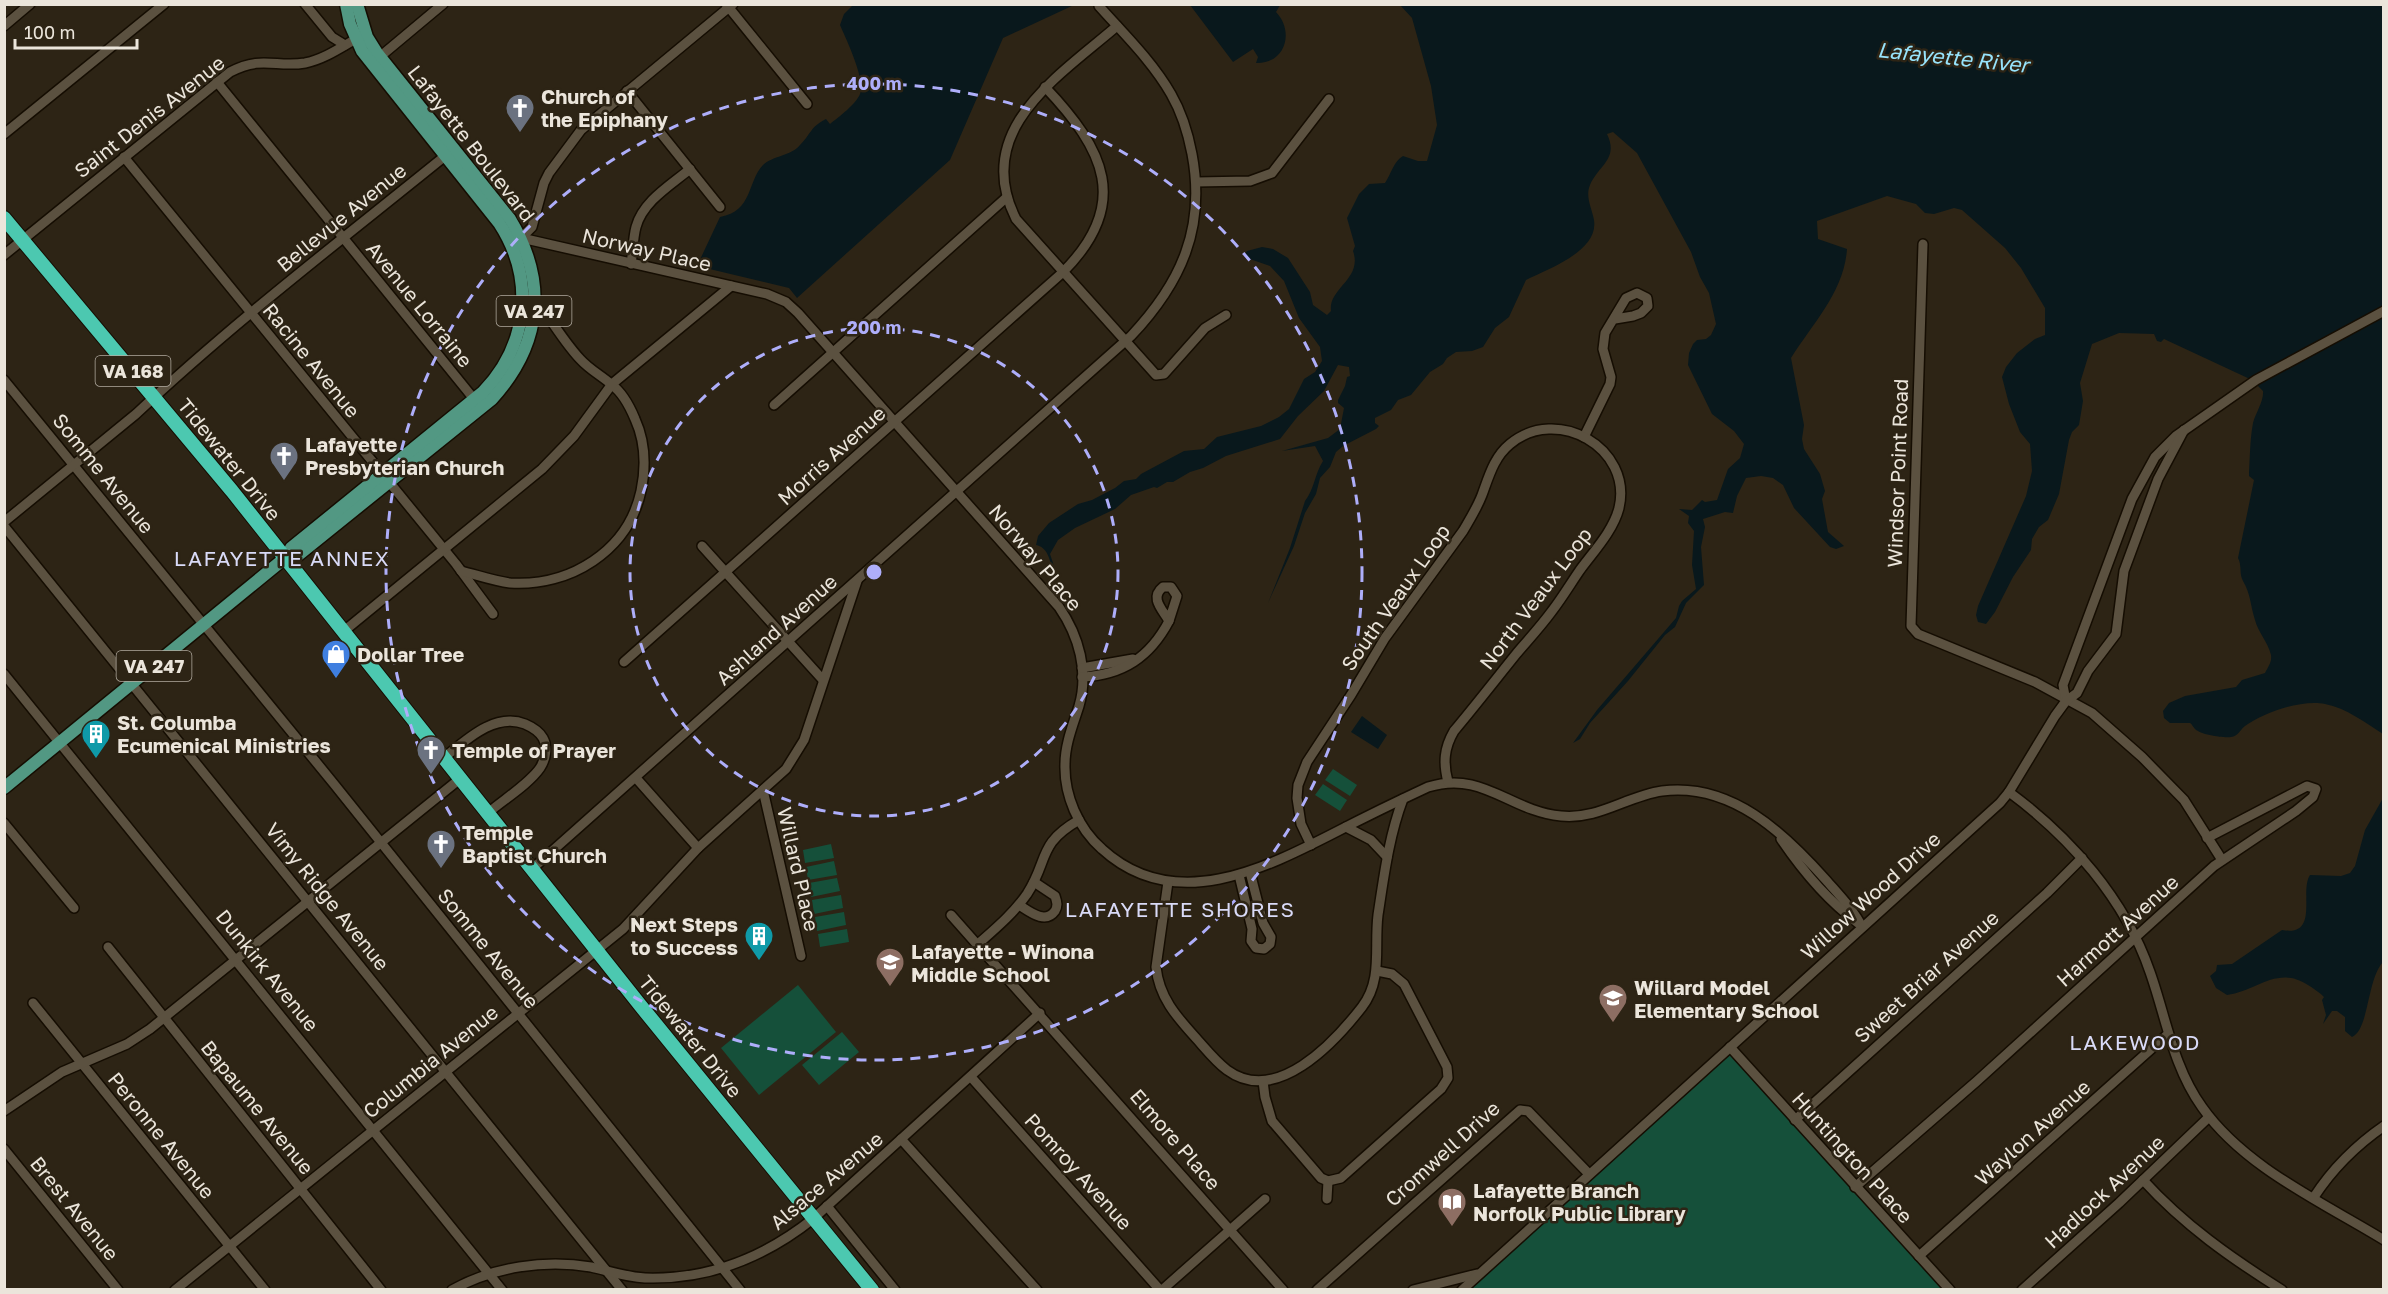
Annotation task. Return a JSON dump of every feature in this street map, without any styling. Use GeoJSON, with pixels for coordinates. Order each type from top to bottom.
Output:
{"type":"FeatureCollection","features":[{"type":"Feature","properties":{"kind":"highway","name":"Tidewater Drive"},"geometry":{"type":"LineString","coordinates":[[4,218],[154,396],[872,1290]]}},
{"type":"Feature","properties":{"kind":"main road","name":"Lafayette Boulevard"},"geometry":{"type":"LineString","coordinates":[[346,4],[356,39],[449,153],[506,234],[529,296]]}},
{"type":"Feature","properties":{"kind":"main road","name":"Lafayette Boulevard"},"geometry":{"type":"LineString","coordinates":[[356,39],[357,4]]}},
{"type":"Feature","properties":{"kind":"main road","name":"Lafayette Boulevard"},"geometry":{"type":"LineString","coordinates":[[4,788],[285,558],[297,556],[385,478],[505,384],[520,362],[532,329],[529,296],[532,270],[521,238],[510,219],[449,153]]}},
{"type":"Feature","properties":{"kind":"street"},"geometry":{"type":"LineString","coordinates":[[4,26],[30,4]]}},
{"type":"Feature","properties":{"kind":"street"},"geometry":{"type":"LineString","coordinates":[[4,134],[164,4]]}},
{"type":"Feature","properties":{"kind":"street"},"geometry":{"type":"LineString","coordinates":[[305,4],[332,37],[356,39]]}},
{"type":"Feature","properties":{"kind":"street"},"geometry":{"type":"LineString","coordinates":[[375,60],[443,4]]}},
{"type":"Feature","properties":{"kind":"street"},"geometry":{"type":"LineString","coordinates":[[521,238],[532,226],[544,183],[560,155],[581,130],[729,6],[807,104]]}},
{"type":"Feature","properties":{"kind":"street","name":"Ashland Avenue"},"geometry":{"type":"LineString","coordinates":[[532,869],[1124,342],[1151,315],[1173,283],[1182,264],[1194,224],[1196,182],[1191,147],[1179,110],[1158,74],[1099,6]]}},
{"type":"Feature","properties":{"kind":"street"},"geometry":{"type":"LineString","coordinates":[[1117,26],[1027,106],[1011,135],[1006,159],[1007,197],[1016,219],[1062,273],[1156,375],[1162,376],[1205,328],[1226,315]]}},
{"type":"Feature","properties":{"kind":"street","name":"Saint Denis Avenue"},"geometry":{"type":"LineString","coordinates":[[4,255],[230,72],[261,62],[303,63],[331,53],[356,39]]}},
{"type":"Feature","properties":{"kind":"street","name":"Avenue Lorraine"},"geometry":{"type":"LineString","coordinates":[[217,82],[478,404]]}},
{"type":"Feature","properties":{"kind":"street","name":"Morris Avenue"},"geometry":{"type":"LineString","coordinates":[[624,662],[1062,273],[1087,246],[1101,207],[1103,178],[1099,160],[1090,141],[1046,87]]}},
{"type":"Feature","properties":{"kind":"street"},"geometry":{"type":"LineString","coordinates":[[627,91],[720,207]]}},
{"type":"Feature","properties":{"kind":"street"},"geometry":{"type":"LineString","coordinates":[[1196,182],[1250,181],[1272,173],[1279,167],[1329,99]]}},
{"type":"Feature","properties":{"kind":"street","name":"Bellevue Avenue"},"geometry":{"type":"LineString","coordinates":[[4,524],[251,314],[449,153]]}},
{"type":"Feature","properties":{"kind":"street","name":"Racine Avenue"},"geometry":{"type":"LineString","coordinates":[[124,157],[444,549],[493,614]]}},
{"type":"Feature","properties":{"kind":"street"},"geometry":{"type":"LineString","coordinates":[[631,264],[636,227],[645,210],[654,199],[690,170]]}},
{"type":"Feature","properties":{"kind":"street"},"geometry":{"type":"LineString","coordinates":[[774,405],[1007,197]]}},
{"type":"Feature","properties":{"kind":"street","name":"Norway Place"},"geometry":{"type":"LineString","coordinates":[[506,234],[767,294],[786,302],[1059,607],[1074,631],[1082,673],[1080,703],[1065,759],[1066,786],[1079,820],[1098,846],[1112,858],[1138,874],[1168,882],[1194,882],[1250,872],[1311,845],[1428,787],[1448,782],[1473,784],[1532,811],[1564,817],[1589,815],[1646,794],[1663,791],[1692,791],[1724,798],[1740,805],[1776,832],[1794,858],[1832,901],[1862,927]]}},
{"type":"Feature","properties":{"kind":"street","name":"Windsor Point Road"},"geometry":{"type":"LineString","coordinates":[[1923,244],[1911,626],[1918,634],[2035,682],[2092,713],[2142,757],[2184,800],[2222,860]]}},
{"type":"Feature","properties":{"kind":"street"},"geometry":{"type":"LineString","coordinates":[[344,631],[560,451],[589,418],[612,384],[731,286]]}},
{"type":"Feature","properties":{"kind":"street"},"geometry":{"type":"LineString","coordinates":[[461,571],[511,583],[546,579],[583,568],[607,551],[617,540],[637,506],[644,465],[643,450],[635,420],[624,399],[612,384],[581,361],[529,296]]}},
{"type":"Feature","properties":{"kind":"street","name":"Willow Wood Drive"},"geometry":{"type":"LineString","coordinates":[[2066,700],[2063,685],[2132,499],[2155,457],[2184,430],[2235,393],[2384,311]]}},
{"type":"Feature","properties":{"kind":"street"},"geometry":{"type":"LineString","coordinates":[[1584,437],[1610,384],[1603,340],[1615,319]]}},
{"type":"Feature","properties":{"kind":"street","name":"Somme Avenue"},"geometry":{"type":"LineString","coordinates":[[4,380],[380,842],[740,1290]]}},
{"type":"Feature","properties":{"kind":"street","name":"South Veaux Loop"},"geometry":{"type":"LineString","coordinates":[[1311,845],[1301,824],[1297,798],[1298,786],[1307,762],[1385,638],[1463,531],[1473,514],[1494,463],[1510,444],[1540,429],[1560,429],[1584,437]]}},
{"type":"Feature","properties":{"kind":"street","name":"Willow Wood Drive"},"geometry":{"type":"LineString","coordinates":[[1462,1290],[2000,803],[2066,700],[2077,693],[2088,671],[2116,634],[2124,571],[2158,479],[2184,430]]}},
{"type":"Feature","properties":{"kind":"street","name":"North Veaux Loop"},"geometry":{"type":"LineString","coordinates":[[1448,782],[1445,771],[1445,751],[1454,731],[1553,611],[1614,521],[1620,500],[1618,478],[1602,451],[1584,437]]}},
{"type":"Feature","properties":{"kind":"street","name":"Vimy Ridge Avenue"},"geometry":{"type":"LineString","coordinates":[[4,524],[622,1290]]}},
{"type":"Feature","properties":{"kind":"street"},"geometry":{"type":"LineString","coordinates":[[702,546],[824,680]]}},
{"type":"Feature","properties":{"kind":"street","name":"Columbia Avenue"},"geometry":{"type":"LineString","coordinates":[[175,1290],[635,918],[698,848],[786,769],[799,750],[858,579]]}},
{"type":"Feature","properties":{"kind":"street"},"geometry":{"type":"LineString","coordinates":[[1082,673],[1138,658],[1156,642],[1169,621]]}},
{"type":"Feature","properties":{"kind":"street","name":"Dunkirk Avenue"},"geometry":{"type":"LineString","coordinates":[[4,674],[502,1290]]}},
{"type":"Feature","properties":{"kind":"street"},"geometry":{"type":"LineString","coordinates":[[445,758],[482,729],[507,722],[522,723],[538,731],[542,736],[546,748],[540,768],[488,813]]}},
{"type":"Feature","properties":{"kind":"street"},"geometry":{"type":"LineString","coordinates":[[4,1111],[52,1078],[127,1044],[164,1018],[461,778]]}},
{"type":"Feature","properties":{"kind":"street"},"geometry":{"type":"LineString","coordinates":[[636,778],[698,848]]}},
{"type":"Feature","properties":{"kind":"street","name":"Harmott Avenue"},"geometry":{"type":"LineString","coordinates":[[1855,1187],[2222,860],[2296,811],[2313,797],[2316,789],[2307,786],[2207,838]]}},
{"type":"Feature","properties":{"kind":"street","name":"Willard Place"},"geometry":{"type":"LineString","coordinates":[[763,790],[801,956]]}},
{"type":"Feature","properties":{"kind":"street"},"geometry":{"type":"LineString","coordinates":[[2009,792],[2049,824],[2082,858],[2112,896],[2136,938],[2151,972],[2168,1034],[2194,1095],[2209,1117],[2251,1158],[2384,1240]]}},
{"type":"Feature","properties":{"kind":"street"},"geometry":{"type":"LineString","coordinates":[[1168,882],[1157,954],[1157,981],[1163,995],[1174,1013],[1226,1070],[1253,1081],[1275,1078],[1296,1070],[1334,1038],[1363,1005],[1374,983],[1377,970],[1376,938],[1388,857],[1393,829],[1403,799]]}},
{"type":"Feature","properties":{"kind":"street"},"geometry":{"type":"LineString","coordinates":[[978,944],[1019,905],[1034,882],[1051,842],[1066,827],[1079,820]]}},
{"type":"Feature","properties":{"kind":"street"},"geometry":{"type":"LineString","coordinates":[[4,823],[74,908]]}},
{"type":"Feature","properties":{"kind":"street"},"geometry":{"type":"LineString","coordinates":[[1346,827],[1371,840],[1388,857]]}},
{"type":"Feature","properties":{"kind":"street","name":"Sweet Briar Avenue"},"geometry":{"type":"LineString","coordinates":[[1795,1120],[2082,858]]}},
{"type":"Feature","properties":{"kind":"street"},"geometry":{"type":"LineString","coordinates":[[1239,874],[1252,932],[1252,944],[1256,948],[1264,949],[1268,947],[1271,937],[1265,929],[1250,872]]}},
{"type":"Feature","properties":{"kind":"street"},"geometry":{"type":"LineString","coordinates":[[1019,905],[1040,917],[1049,916],[1055,911],[1057,901],[1055,896],[1034,882]]}},
{"type":"Feature","properties":{"kind":"street","name":"Elmore Place"},"geometry":{"type":"LineString","coordinates":[[951,915],[1283,1290]]}},
{"type":"Feature","properties":{"kind":"street"},"geometry":{"type":"LineString","coordinates":[[1252,932],[1261,928],[1265,929]]}},
{"type":"Feature","properties":{"kind":"street","name":"Bapaume Avenue"},"geometry":{"type":"LineString","coordinates":[[108,947],[381,1290]]}},
{"type":"Feature","properties":{"kind":"street"},"geometry":{"type":"LineString","coordinates":[[1263,1081],[1268,1109],[1276,1128],[1321,1178],[1328,1181],[1341,1178],[1441,1089],[1448,1078],[1447,1066],[1404,984],[1392,974],[1377,970]]}},
{"type":"Feature","properties":{"kind":"street","name":"Peronne Avenue"},"geometry":{"type":"LineString","coordinates":[[33,1003],[265,1290]]}},
{"type":"Feature","properties":{"kind":"street","name":"Alsace Avenue"},"geometry":{"type":"LineString","coordinates":[[452,1290],[489,1274],[526,1266],[589,1267],[637,1277],[678,1277],[724,1269],[768,1251],[814,1218],[1040,1013]]}},
{"type":"Feature","properties":{"kind":"street","name":"Waylon Avenue"},"geometry":{"type":"LineString","coordinates":[[1919,1256],[2168,1034]]}},
{"type":"Feature","properties":{"kind":"street","name":"Huntington Place"},"geometry":{"type":"LineString","coordinates":[[1730,1047],[1950,1290]]}},
{"type":"Feature","properties":{"kind":"street","name":"Pomroy Avenue"},"geometry":{"type":"LineString","coordinates":[[971,1077],[1161,1290]]}},
{"type":"Feature","properties":{"kind":"street","name":"Cromwell Drive"},"geometry":{"type":"LineString","coordinates":[[1317,1290],[1520,1110],[1528,1111],[1589,1174]]}},
{"type":"Feature","properties":{"kind":"street","name":"Hadlock Avenue"},"geometry":{"type":"LineString","coordinates":[[2022,1290],[2209,1117]]}},
{"type":"Feature","properties":{"kind":"street"},"geometry":{"type":"LineString","coordinates":[[2314,1197],[2346,1156],[2384,1126]]}},
{"type":"Feature","properties":{"kind":"street"},"geometry":{"type":"LineString","coordinates":[[902,1139],[1037,1290]]}},
{"type":"Feature","properties":{"kind":"street","name":"Brest Avenue"},"geometry":{"type":"LineString","coordinates":[[4,1149],[118,1290]]}},
{"type":"Feature","properties":{"kind":"street"},"geometry":{"type":"LineString","coordinates":[[2143,1180],[2193,1228],[2238,1263],[2282,1289]]}},
{"type":"Feature","properties":{"kind":"street"},"geometry":{"type":"LineString","coordinates":[[1327,1199],[1328,1181]]}},
{"type":"Feature","properties":{"kind":"street"},"geometry":{"type":"LineString","coordinates":[[1161,1290],[1265,1199]]}},
{"type":"Feature","properties":{"kind":"street"},"geometry":{"type":"LineString","coordinates":[[827,1206],[895,1290]]}},
{"type":"Feature","properties":{"kind":"street"},"geometry":{"type":"LineString","coordinates":[[1413,1290],[1430,1288],[1479,1274]]}},
{"type":"Feature","properties":{"kind":"green space"},"geometry":{"type":"Polygon","coordinates":[[[1333,769],[1357,785],[1350,796],[1325,780],[1333,769]]]}},
{"type":"Feature","properties":{"kind":"green space"},"geometry":{"type":"Polygon","coordinates":[[[1323,784],[1347,800],[1340,811],[1315,795],[1323,784]]]}},
{"type":"Feature","properties":{"kind":"green space"},"geometry":{"type":"Polygon","coordinates":[[[831,844],[834,858],[805,863],[803,850],[831,844]]]}},
{"type":"Feature","properties":{"kind":"green space"},"geometry":{"type":"Polygon","coordinates":[[[834,861],[837,875],[808,880],[806,867],[834,861]]]}},
{"type":"Feature","properties":{"kind":"green space"},"geometry":{"type":"Polygon","coordinates":[[[837,878],[840,891],[811,897],[809,883],[837,878]]]}},
{"type":"Feature","properties":{"kind":"green space"},"geometry":{"type":"Polygon","coordinates":[[[841,895],[843,908],[814,914],[812,900],[841,895]]]}},
{"type":"Feature","properties":{"kind":"green space"},"geometry":{"type":"Polygon","coordinates":[[[844,912],[846,925],[817,931],[815,917],[844,912]]]}},
{"type":"Feature","properties":{"kind":"green space"},"geometry":{"type":"Polygon","coordinates":[[[847,929],[849,942],[820,947],[818,934],[847,929]]]}},
{"type":"Feature","properties":{"kind":"green space"},"geometry":{"type":"Polygon","coordinates":[[[798,985],[836,1032],[759,1095],[721,1048],[798,985]]]}},
{"type":"Feature","properties":{"kind":"green space"},"geometry":{"type":"Polygon","coordinates":[[[842,1032],[859,1052],[819,1085],[802,1065],[842,1032]]]}},
{"type":"Feature","properties":{"kind":"green space"},"geometry":{"type":"Polygon","coordinates":[[[1730,1047],[1949,1290],[1462,1290],[1730,1047]]]}},
{"type":"Feature","properties":{"kind":"water"},"geometry":{"type":"Polygon","coordinates":[[[853,5],[1074,5],[1003,38],[950,160],[797,298],[789,288],[697,266],[720,217],[731,214],[744,202],[763,165],[796,149],[817,125],[826,119],[830,124],[858,98],[861,88],[860,79],[855,60],[840,25],[844,14],[853,5]]]}},
{"type":"Feature","properties":{"kind":"water"},"geometry":{"type":"Polygon","coordinates":[[[1190,5],[1280,5],[1276,12],[1285,29],[1284,45],[1280,53],[1266,62],[1256,63],[1258,57],[1253,49],[1233,62],[1190,5]]]}},
{"type":"Feature","properties":{"kind":"water","name":"Lafayette River"},"geometry":{"type":"Polygon","coordinates":[[[1400,5],[2383,5],[2383,734],[2341,709],[2316,703],[2295,705],[2273,712],[2253,721],[2231,737],[2207,734],[2198,731],[2190,723],[2170,723],[2164,718],[2163,711],[2169,703],[2185,696],[2236,687],[2242,680],[2265,673],[2270,664],[2271,655],[2256,624],[2238,558],[2254,480],[2249,476],[2252,429],[2263,391],[2252,380],[2164,339],[2161,342],[2157,341],[2154,334],[2119,333],[2092,344],[2080,383],[2083,401],[2079,425],[2072,432],[2069,440],[2059,494],[2048,520],[2039,527],[2032,539],[2031,550],[2013,577],[1995,612],[1986,624],[1978,622],[1976,615],[1978,606],[2026,496],[2032,471],[2030,444],[2020,432],[2002,377],[2006,367],[2017,353],[2035,339],[2045,335],[2045,308],[2021,268],[2005,248],[1962,210],[1954,208],[1934,214],[1925,213],[1916,204],[1887,196],[1817,221],[1818,239],[1847,249],[1845,265],[1834,293],[1791,358],[1804,425],[1802,439],[1804,449],[1820,474],[1825,491],[1822,499],[1828,532],[1844,546],[1836,549],[1830,547],[1794,508],[1783,485],[1773,478],[1761,476],[1746,478],[1737,496],[1733,513],[1725,512],[1703,519],[1705,527],[1701,547],[1704,585],[1686,603],[1675,627],[1665,635],[1590,723],[1580,739],[1573,743],[1597,710],[1676,618],[1682,601],[1696,589],[1692,565],[1694,531],[1688,523],[1689,516],[1679,509],[1692,510],[1702,500],[1705,502],[1717,500],[1728,469],[1740,458],[1744,444],[1734,431],[1712,414],[1688,365],[1689,353],[1693,344],[1711,335],[1716,324],[1709,293],[1700,277],[1691,252],[1637,153],[1613,132],[1607,134],[1611,150],[1609,156],[1589,189],[1594,220],[1589,241],[1570,258],[1526,280],[1509,317],[1495,328],[1483,347],[1472,351],[1456,352],[1447,358],[1443,364],[1430,372],[1411,395],[1398,400],[1391,410],[1375,418],[1375,423],[1379,426],[1376,429],[1336,452],[1330,467],[1320,478],[1316,494],[1305,513],[1294,546],[1268,603],[1290,548],[1305,501],[1323,461],[1315,446],[1282,451],[1328,438],[1340,429],[1344,408],[1338,400],[1347,377],[1350,376],[1349,367],[1338,365],[1324,391],[1298,416],[1280,439],[1226,456],[1173,482],[1131,495],[1115,509],[1075,528],[1058,540],[1050,554],[1055,569],[1052,569],[1045,551],[1036,545],[1038,536],[1049,523],[1078,504],[1092,500],[1124,481],[1136,479],[1184,451],[1204,449],[1217,437],[1261,426],[1279,417],[1289,409],[1304,379],[1315,372],[1322,361],[1320,347],[1299,318],[1284,281],[1270,266],[1247,258],[1245,254],[1247,251],[1262,247],[1273,249],[1288,258],[1310,292],[1313,305],[1327,315],[1331,311],[1331,303],[1353,269],[1355,246],[1347,218],[1359,194],[1369,184],[1385,183],[1395,164],[1403,156],[1418,161],[1427,161],[1437,125],[1431,86],[1412,18],[1400,5]]]}},
{"type":"Feature","properties":{"kind":"water"},"geometry":{"type":"Polygon","coordinates":[[[1362,716],[1387,735],[1378,749],[1351,732],[1362,716]]]}},
{"type":"Feature","properties":{"kind":"water"},"geometry":{"type":"Polygon","coordinates":[[[2383,798],[2383,962],[2374,980],[2358,1032],[2352,1037],[2345,1031],[2345,1017],[2337,1011],[2332,1011],[2323,1024],[2326,1015],[2322,1000],[2324,997],[2297,980],[2277,978],[2227,995],[2216,988],[2210,976],[2216,971],[2217,965],[2232,964],[2282,930],[2294,930],[2301,927],[2305,920],[2307,882],[2310,875],[2341,876],[2350,873],[2355,866],[2365,830],[2383,798]]]}},
{"type":"Feature","properties":{"kind":"place","name":"Church of the Epiphany"},"geometry":{"type":"Point","coordinates":[520,134]}},
{"type":"Feature","properties":{"kind":"place","name":"Lafayette Presbyterian Church"},"geometry":{"type":"Point","coordinates":[284,482]}},
{"type":"Feature","properties":{"kind":"place","name":"Dollar Tree"},"geometry":{"type":"Point","coordinates":[336,680]}},
{"type":"Feature","properties":{"kind":"place","name":"St. Columba Ecumenical Ministries"},"geometry":{"type":"Point","coordinates":[96,760]}},
{"type":"Feature","properties":{"kind":"place","name":"Temple of Prayer"},"geometry":{"type":"Point","coordinates":[431,776]}},
{"type":"Feature","properties":{"kind":"place","name":"Temple Baptist Church"},"geometry":{"type":"Point","coordinates":[441,870]}},
{"type":"Feature","properties":{"kind":"place","name":"Next Steps to Success"},"geometry":{"type":"Point","coordinates":[759,962]}},
{"type":"Feature","properties":{"kind":"place","name":"Lafayette - Winona Middle School"},"geometry":{"type":"Point","coordinates":[890,988]}},
{"type":"Feature","properties":{"kind":"place","name":"Willard Model Elementary School"},"geometry":{"type":"Point","coordinates":[1613,1024]}},
{"type":"Feature","properties":{"kind":"place","name":"Lafayette Branch Norfolk Public Library"},"geometry":{"type":"Point","coordinates":[1452,1228]}},
{"type":"Feature","properties":{"kind":"district","name":"LAFAYETTE ANNEX"},"geometry":{"type":"Point","coordinates":[282,558]}},
{"type":"Feature","properties":{"kind":"district","name":"LAFAYETTE SHORES"},"geometry":{"type":"Point","coordinates":[1180,909]}},
{"type":"Feature","properties":{"kind":"district","name":"LAKEWOOD"},"geometry":{"type":"Point","coordinates":[2135,1042]}}]}
